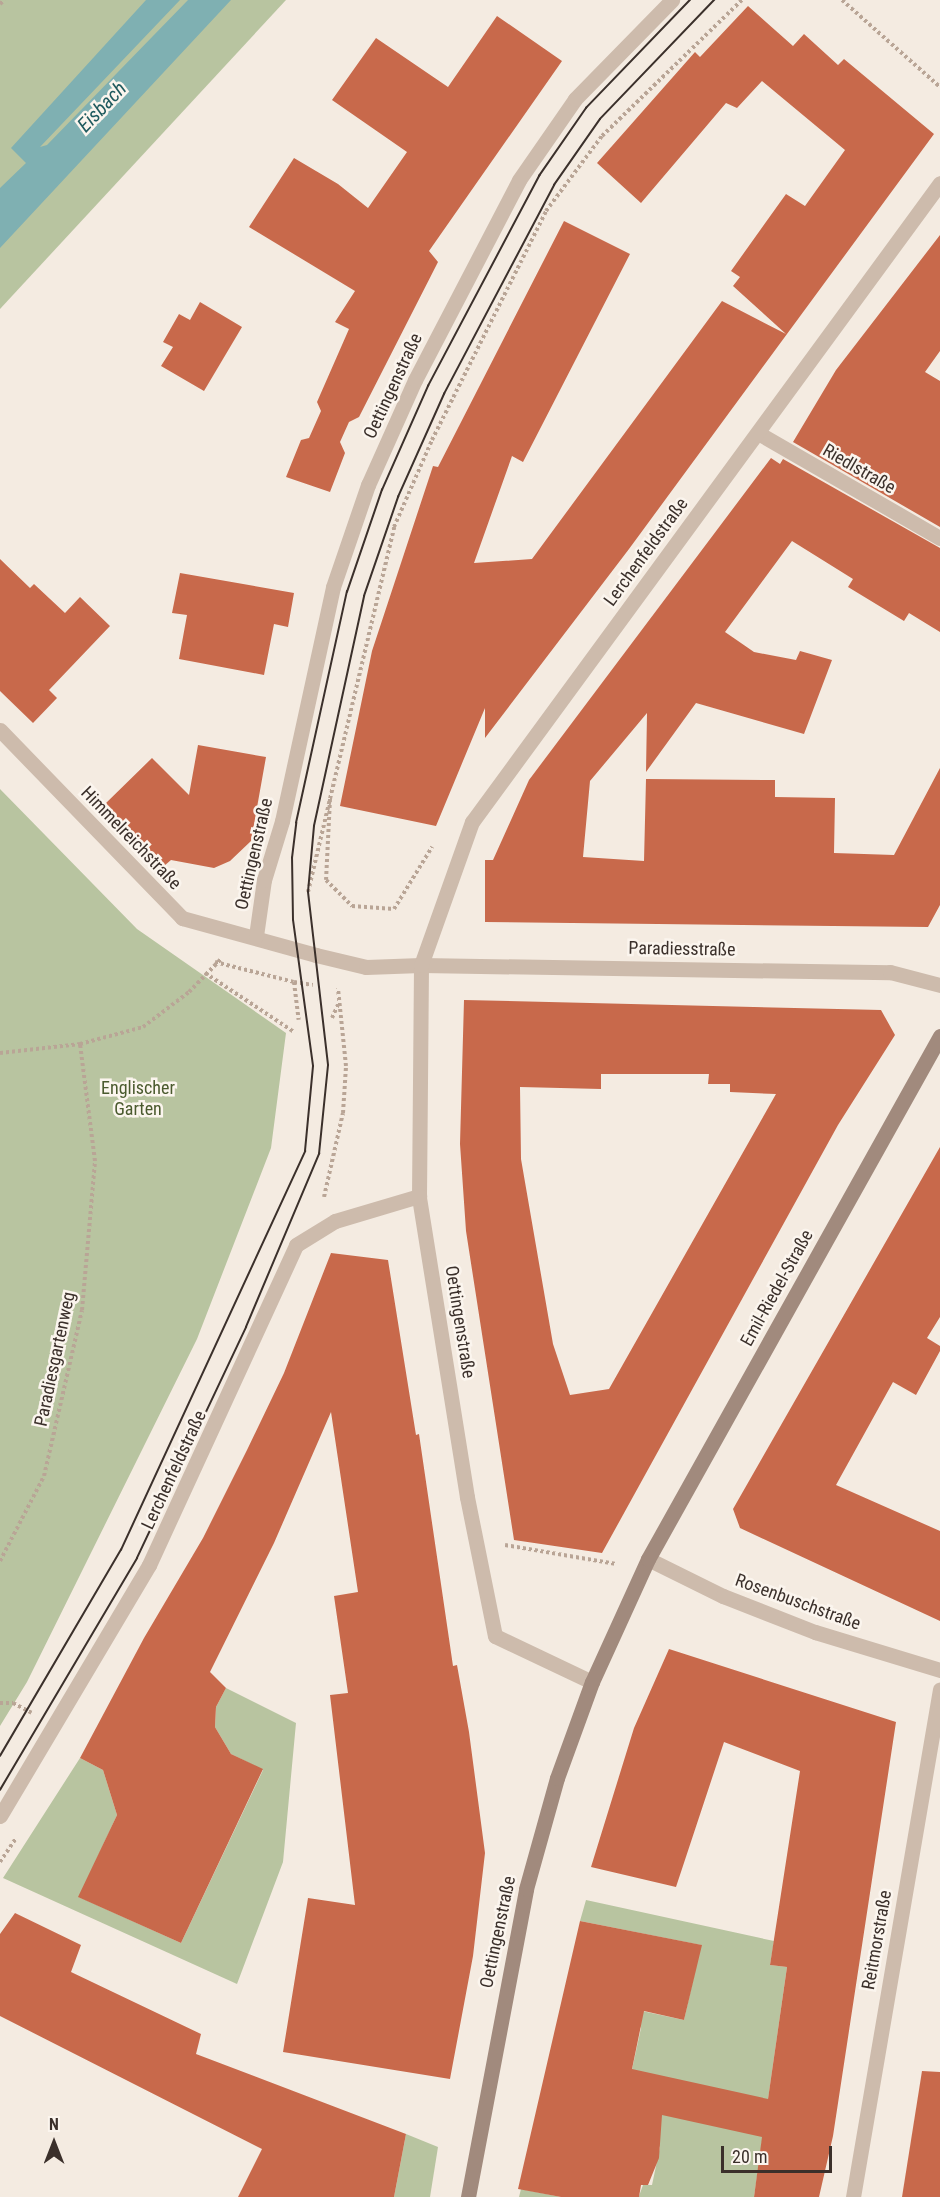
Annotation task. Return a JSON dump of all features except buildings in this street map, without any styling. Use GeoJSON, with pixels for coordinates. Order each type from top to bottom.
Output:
{"type":"FeatureCollection","features":[{"type":"Feature","properties":{"kind":"main road","name":"Emil-Riedel-Straße"},"geometry":{"type":"LineString","coordinates":[[645,1564],[940,1036]]}},
{"type":"Feature","properties":{"kind":"main road","name":"Oettingenstraße"},"geometry":{"type":"LineString","coordinates":[[468,2197],[481,2114],[526,1889],[557,1778],[592,1682],[645,1564]]}},
{"type":"Feature","properties":{"kind":"street","name":"Oettingenstraße"},"geometry":{"type":"LineString","coordinates":[[592,1682],[495,1636],[475,1540],[419,1196],[422,964],[366,967],[256,936],[264,879],[282,820],[333,587],[368,485],[415,380],[519,180],[575,99],[672,0]]}},
{"type":"Feature","properties":{"kind":"street","name":"Lerchenfeldstraße"},"geometry":{"type":"LineString","coordinates":[[422,964],[472,822],[940,183]]}},
{"type":"Feature","properties":{"kind":"street","name":"Riedlstraße"},"geometry":{"type":"LineString","coordinates":[[758,433],[940,538]]}},
{"type":"Feature","properties":{"kind":"street","name":"Himmelreichstraße"},"geometry":{"type":"LineString","coordinates":[[0,730],[182,918],[256,936]]}},
{"type":"Feature","properties":{"kind":"street","name":"Paradiesstraße"},"geometry":{"type":"LineString","coordinates":[[422,964],[873,971],[913,976],[940,985]]}},
{"type":"Feature","properties":{"kind":"street","name":"Lerchenfeldstraße"},"geometry":{"type":"LineString","coordinates":[[0,1816],[57,1726],[149,1565],[296,1245],[335,1221],[419,1196]]}},
{"type":"Feature","properties":{"kind":"street","name":"Rosenbuschstraße"},"geometry":{"type":"LineString","coordinates":[[645,1564],[815,1632],[940,1670]]}},
{"type":"Feature","properties":{"kind":"street","name":"Reitmorstraße"},"geometry":{"type":"LineString","coordinates":[[853,2197],[940,1689]]}},
{"type":"Feature","properties":{"kind":"path"},"geometry":{"type":"LineString","coordinates":[[0,4],[4,0]]}},
{"type":"Feature","properties":{"kind":"path"},"geometry":{"type":"LineString","coordinates":[[308,892],[330,786],[394,527],[432,440],[546,211],[603,136],[742,0]]}},
{"type":"Feature","properties":{"kind":"path"},"geometry":{"type":"LineString","coordinates":[[842,0],[940,87]]}},
{"type":"Feature","properties":{"kind":"path"},"geometry":{"type":"LineString","coordinates":[[330,786],[326,880],[352,906],[394,909],[435,842],[472,822]]}},
{"type":"Feature","properties":{"kind":"path"},"geometry":{"type":"LineString","coordinates":[[0,1053],[80,1044],[143,1027],[189,992],[215,962],[256,936]]}},
{"type":"Feature","properties":{"kind":"path"},"geometry":{"type":"LineString","coordinates":[[215,962],[294,982],[299,1020]]}},
{"type":"Feature","properties":{"kind":"path"},"geometry":{"type":"LineString","coordinates":[[206,973],[294,1032]]}},
{"type":"Feature","properties":{"kind":"path"},"geometry":{"type":"LineString","coordinates":[[332,1018],[340,1002]]}},
{"type":"Feature","properties":{"kind":"path","name":"Paradiesgartenweg"},"geometry":{"type":"LineString","coordinates":[[0,1561],[44,1476],[82,1310],[95,1161],[80,1044]]}},
{"type":"Feature","properties":{"kind":"path"},"geometry":{"type":"LineString","coordinates":[[328,1157],[333,1163]]}},
{"type":"Feature","properties":{"kind":"path"},"geometry":{"type":"LineString","coordinates":[[475,1540],[645,1564]]}},
{"type":"Feature","properties":{"kind":"path"},"geometry":{"type":"LineString","coordinates":[[0,1702],[13,1703]]}},
{"type":"Feature","properties":{"kind":"green space"},"geometry":{"type":"Polygon","coordinates":[[[0,0],[286,0],[0,309],[0,0]]]}},
{"type":"Feature","properties":{"kind":"green space","name":"Englischer Garten"},"geometry":{"type":"Polygon","coordinates":[[[0,789],[137,929],[286,1033],[271,1148],[197,1339],[27,1682],[0,1726],[0,789]]]}},
{"type":"Feature","properties":{"kind":"green space"},"geometry":{"type":"Polygon","coordinates":[[[226,1688],[296,1723],[283,1862],[237,1984],[3,1878],[80,1758],[103,1770],[117,1815],[79,1897],[181,1943],[263,1770],[231,1754],[215,1727],[216,1707],[226,1688]]]}},
{"type":"Feature","properties":{"kind":"green space"},"geometry":{"type":"Polygon","coordinates":[[[586,1900],[774,1941],[770,1965],[787,1967],[754,2197],[620,2197],[639,2196],[643,2185],[652,2185],[660,2147],[623,2111],[641,2028],[628,2008],[684,2020],[701,1945],[580,1921],[586,1900]]]}},
{"type":"Feature","properties":{"kind":"green space"},"geometry":{"type":"Polygon","coordinates":[[[406,2134],[438,2147],[430,2197],[394,2197],[406,2134]]]}},
{"type":"Feature","properties":{"kind":"green space"},"geometry":{"type":"Polygon","coordinates":[[[521,2189],[561,2197],[519,2197],[521,2189]]]}},
{"type":"Feature","properties":{"kind":"water","name":"Eisbach"},"geometry":{"type":"Polygon","coordinates":[[[146,0],[180,0],[40,147],[47,145],[188,0],[231,0],[0,248],[0,188],[26,163],[11,148],[146,0]]]}},
{"type":"Feature","properties":{"kind":"tram line"},"geometry":{"type":"LineString","coordinates":[[0,1756],[121,1550],[305,1151],[313,1066],[293,920],[292,858],[296,823],[347,592],[382,490],[428,386],[539,176],[586,108],[690,0]]}},
{"type":"Feature","properties":{"kind":"tram line"},"geometry":{"type":"LineString","coordinates":[[0,1790],[137,1558],[246,1327],[319,1154],[328,1065],[308,892],[314,826],[364,596],[398,497],[444,394],[554,185],[600,119],[714,0]]}}]}
